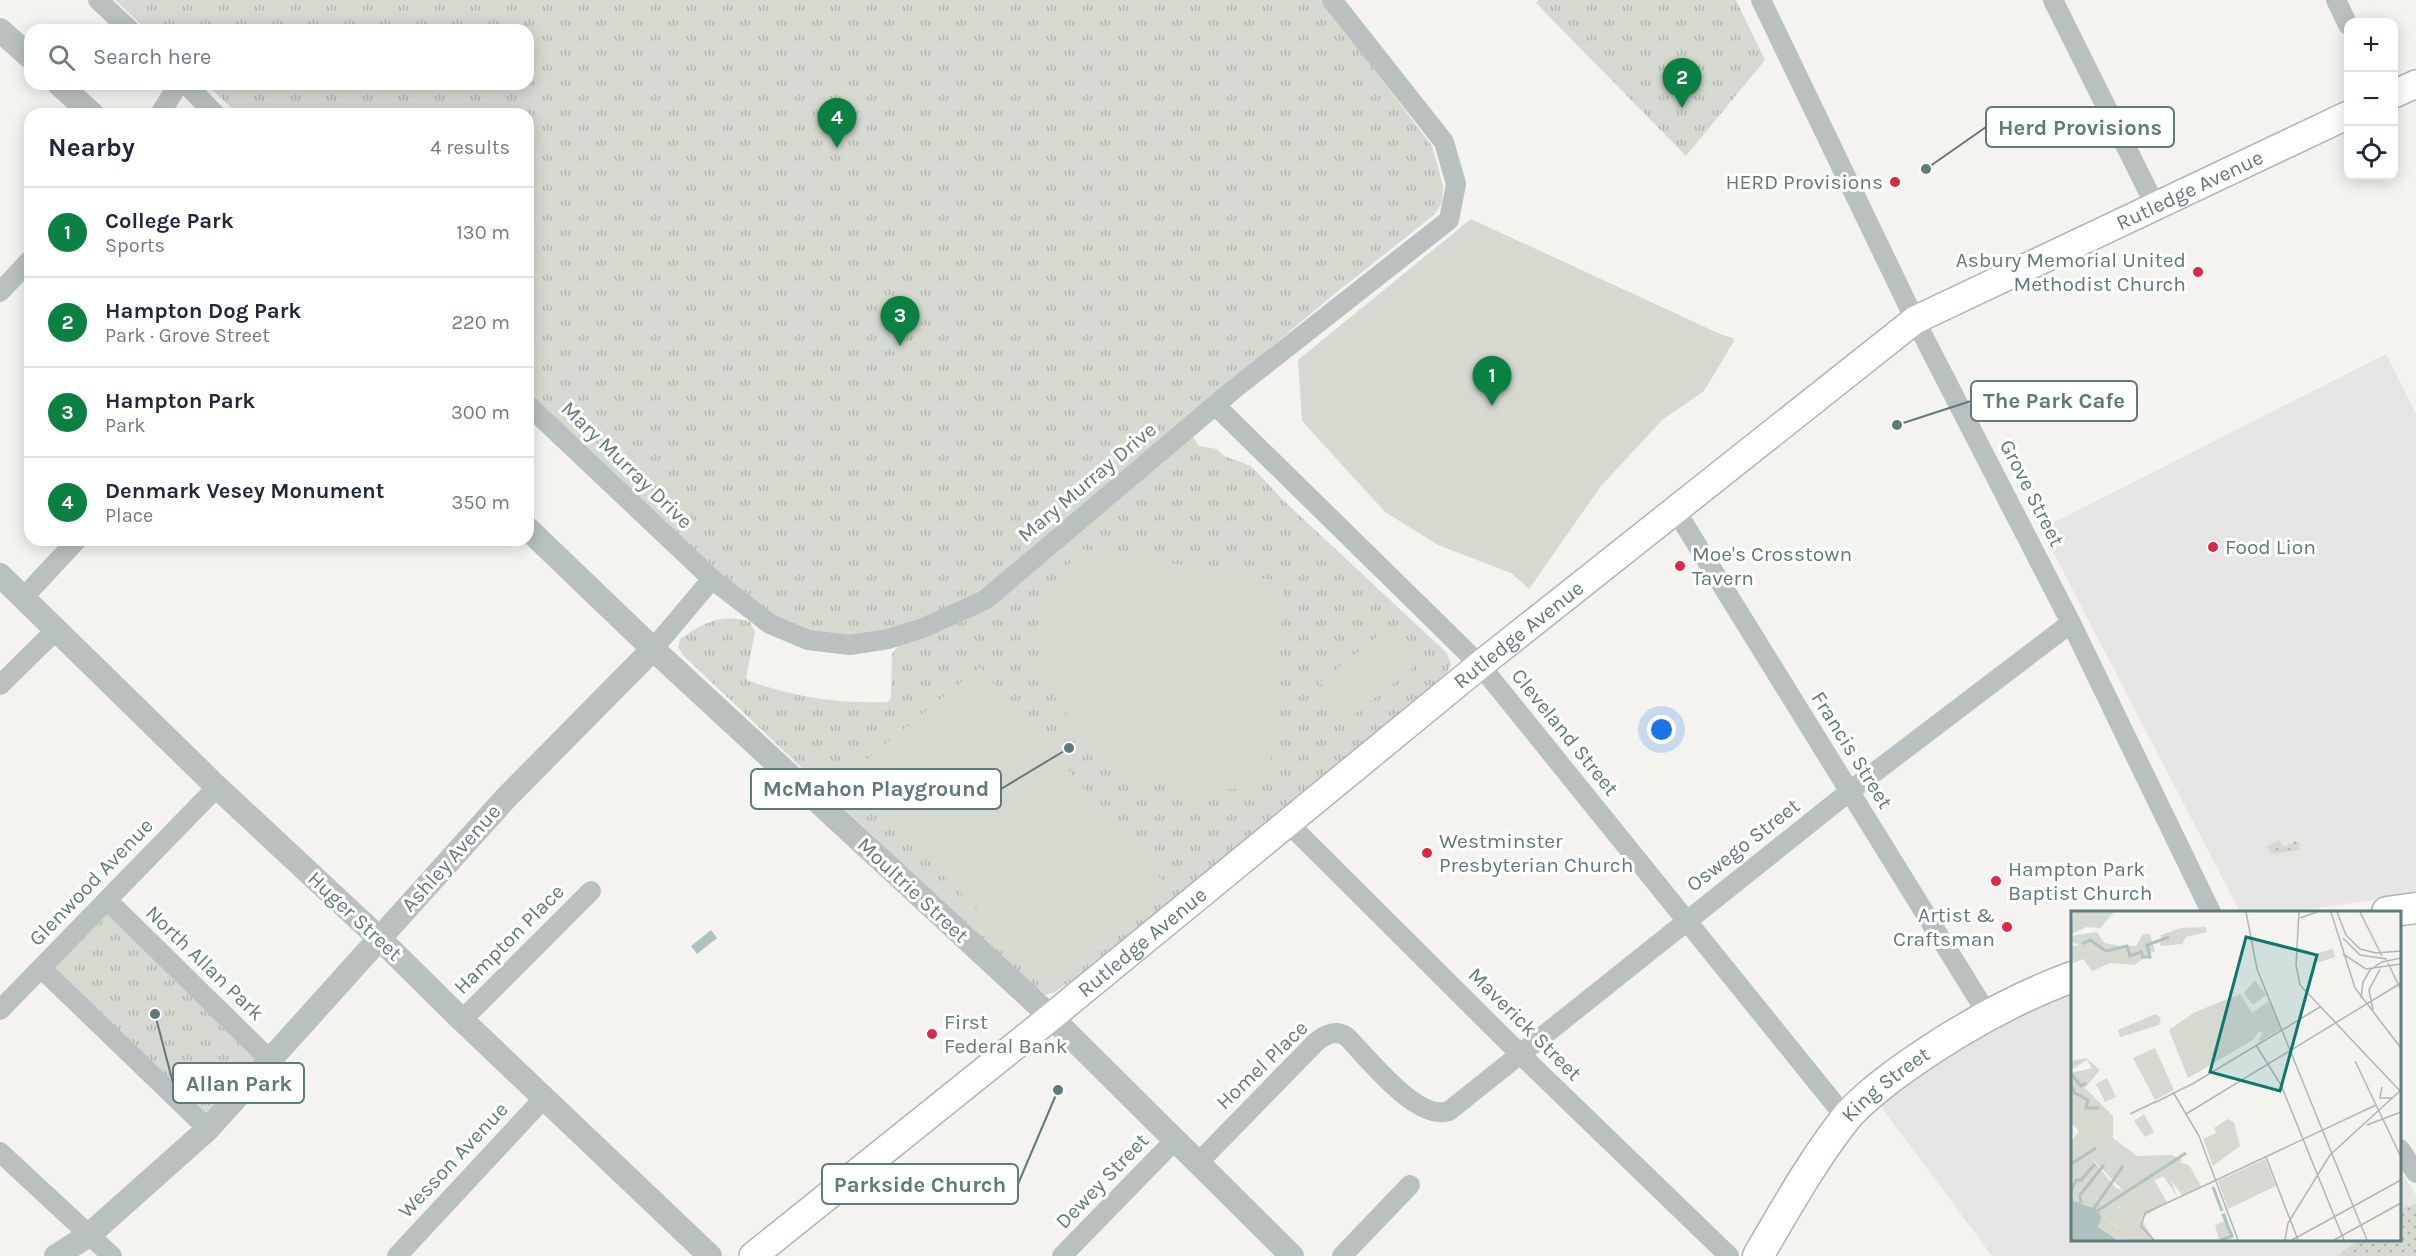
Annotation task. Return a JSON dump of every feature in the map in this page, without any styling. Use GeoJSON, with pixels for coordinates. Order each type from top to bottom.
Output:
{"type":"FeatureCollection","features":[{"type":"Feature","properties":{"kind":"main road"},"geometry":{"type":"LineString","coordinates":[[2398,92],[2416,84]]}},
{"type":"Feature","properties":{"kind":"main road","name":"Rutledge Avenue"},"geometry":{"type":"LineString","coordinates":[[753,1256],[1051,1017],[1480,665],[1915,320],[2344,117]]}},
{"type":"Feature","properties":{"kind":"main road"},"geometry":{"type":"LineString","coordinates":[[2394,911],[2416,908]]}},
{"type":"Feature","properties":{"kind":"main road","name":"King Street"},"geometry":{"type":"LineString","coordinates":[[1758,1256],[1805,1178],[1846,1118],[1881,1086],[1905,1067],[1988,1015],[2043,988],[2071,978]]}},
{"type":"Feature","properties":{"kind":"street"},"geometry":{"type":"LineString","coordinates":[[98,0],[124,24]]}},
{"type":"Feature","properties":{"kind":"street","name":"Mary Murray Drive"},"geometry":{"type":"LineString","coordinates":[[534,411],[712,579],[770,624],[808,640],[850,645],[888,639],[923,628],[985,600],[1215,405],[1449,220],[1456,184],[1444,142],[1332,0]]}},
{"type":"Feature","properties":{"kind":"street","name":"Grove Street"},"geometry":{"type":"LineString","coordinates":[[1761,0],[1915,320],[2071,623],[2211,911]]}},
{"type":"Feature","properties":{"kind":"street"},"geometry":{"type":"LineString","coordinates":[[2053,0],[2156,207]]}},
{"type":"Feature","properties":{"kind":"street"},"geometry":{"type":"LineString","coordinates":[[2336,0],[2345,18]]}},
{"type":"Feature","properties":{"kind":"street"},"geometry":{"type":"LineString","coordinates":[[0,30],[24,52]]}},
{"type":"Feature","properties":{"kind":"street"},"geometry":{"type":"LineString","coordinates":[[66,90],[85,108]]}},
{"type":"Feature","properties":{"kind":"street"},"geometry":{"type":"LineString","coordinates":[[164,108],[173,90]]}},
{"type":"Feature","properties":{"kind":"street"},"geometry":{"type":"LineString","coordinates":[[192,90],[209,108]]}},
{"type":"Feature","properties":{"kind":"street"},"geometry":{"type":"LineString","coordinates":[[0,292],[24,266]]}},
{"type":"Feature","properties":{"kind":"street","name":"Cleveland Street"},"geometry":{"type":"LineString","coordinates":[[1215,405],[1480,665],[1846,1118]]}},
{"type":"Feature","properties":{"kind":"street","name":"Francis Street"},"geometry":{"type":"LineString","coordinates":[[1676,511],[1988,1015]]}},
{"type":"Feature","properties":{"kind":"street","name":"Moultrie Street"},"geometry":{"type":"LineString","coordinates":[[534,535],[653,649],[1051,1017],[1292,1256]]}},
{"type":"Feature","properties":{"kind":"street"},"geometry":{"type":"LineString","coordinates":[[23,598],[71,546]]}},
{"type":"Feature","properties":{"kind":"street","name":"Huger Street"},"geometry":{"type":"LineString","coordinates":[[0,575],[217,787],[379,938],[710,1256]]}},
{"type":"Feature","properties":{"kind":"street","name":"Ashley Avenue"},"geometry":{"type":"LineString","coordinates":[[56,1256],[89,1234],[208,1129],[506,799],[653,649],[712,579]]}},
{"type":"Feature","properties":{"kind":"street","name":"Oswego Street"},"geometry":{"type":"LineString","coordinates":[[1449,1111],[1850,791],[2071,623]]}},
{"type":"Feature","properties":{"kind":"street"},"geometry":{"type":"LineString","coordinates":[[0,685],[56,630]]}},
{"type":"Feature","properties":{"kind":"street","name":"Glenwood Avenue"},"geometry":{"type":"LineString","coordinates":[[0,1010],[217,787]]}},
{"type":"Feature","properties":{"kind":"street","name":"Maverick Street"},"geometry":{"type":"LineString","coordinates":[[1288,824],[1520,1054],[1729,1256]]}},
{"type":"Feature","properties":{"kind":"street","name":"Hampton Place"},"geometry":{"type":"LineString","coordinates":[[462,1020],[591,891]]}},
{"type":"Feature","properties":{"kind":"street","name":"North Allan Park"},"geometry":{"type":"LineString","coordinates":[[107,900],[269,1059]]}},
{"type":"Feature","properties":{"kind":"street"},"geometry":{"type":"LineString","coordinates":[[41,968],[208,1129]]}},
{"type":"Feature","properties":{"kind":"street","name":"Homel Place"},"geometry":{"type":"LineString","coordinates":[[1198,1162],[1316,1042],[1336,1032],[1347,1037],[1411,1102],[1425,1110],[1442,1113],[1449,1111]]}},
{"type":"Feature","properties":{"kind":"street","name":"Wesson Avenue"},"geometry":{"type":"LineString","coordinates":[[397,1256],[545,1098]]}},
{"type":"Feature","properties":{"kind":"street","name":"Dewey Street"},"geometry":{"type":"LineString","coordinates":[[1062,1256],[1175,1140]]}},
{"type":"Feature","properties":{"kind":"street"},"geometry":{"type":"LineString","coordinates":[[2401,1150],[2416,1173]]}},
{"type":"Feature","properties":{"kind":"street"},"geometry":{"type":"LineString","coordinates":[[0,1152],[112,1256]]}},
{"type":"Feature","properties":{"kind":"street"},"geometry":{"type":"LineString","coordinates":[[1342,1256],[1410,1185]]}},
{"type":"Feature","properties":{"kind":"shaded area"},"geometry":{"type":"Polygon","coordinates":[[[2386,354],[2416,414],[2416,894],[2295,911],[2239,911],[2041,529],[2386,354]]]}},
{"type":"Feature","properties":{"kind":"shaded area"},"geometry":{"type":"Polygon","coordinates":[[[711,930],[717,938],[697,954],[691,946],[711,930]]]}},
{"type":"Feature","properties":{"kind":"shaded area"},"geometry":{"type":"Polygon","coordinates":[[[2071,990],[2071,1241],[2401,1241],[2401,1172],[2416,1195],[2416,1256],[1992,1256],[1876,1100],[1983,1029],[2071,990]]]}},
{"type":"Feature","properties":{"kind":"green space"},"geometry":{"type":"Polygon","coordinates":[[[115,0],[1321,0],[1432,146],[1443,185],[1442,203],[1434,215],[1327,300],[980,594],[941,613],[899,628],[877,633],[833,635],[811,631],[788,623],[743,596],[681,542],[534,397],[534,108],[232,108],[212,90],[534,90],[534,24],[141,24],[115,0]]]}},
{"type":"Feature","properties":{"kind":"green space"},"geometry":{"type":"Polygon","coordinates":[[[1539,0],[1736,0],[1765,60],[1686,156],[1536,3],[1539,0]]]}},
{"type":"Feature","properties":{"kind":"green space"},"geometry":{"type":"Polygon","coordinates":[[[1471,219],[1733,338],[1734,341],[1704,391],[1662,420],[1601,486],[1529,589],[1511,573],[1438,545],[1385,512],[1302,421],[1298,360],[1471,219]]]}},
{"type":"Feature","properties":{"kind":"green space"},"geometry":{"type":"Polygon","coordinates":[[[1193,437],[1199,446],[1217,449],[1224,456],[1251,466],[1284,501],[1447,653],[1451,664],[1445,677],[1074,979],[1055,992],[1046,995],[1035,990],[683,655],[678,647],[681,638],[706,624],[722,619],[740,619],[750,622],[755,632],[746,678],[749,681],[817,698],[852,702],[888,702],[891,698],[892,654],[899,645],[956,623],[1180,443],[1193,437]]]}},
{"type":"Feature","properties":{"kind":"green space"},"geometry":{"type":"Polygon","coordinates":[[[1083,549],[1274,580],[1284,588],[1270,776],[1239,789],[1184,791],[1130,773],[1086,745],[1048,686],[1036,638],[1048,588],[1083,549]]]}},
{"type":"Feature","properties":{"kind":"green space"},"geometry":{"type":"Polygon","coordinates":[[[1385,630],[1414,667],[1350,718],[1320,682],[1385,630]]]}},
{"type":"Feature","properties":{"kind":"green space"},"geometry":{"type":"Polygon","coordinates":[[[980,667],[1164,882],[1064,967],[1051,975],[1041,975],[858,789],[855,773],[861,764],[980,667]]]}},
{"type":"Feature","properties":{"kind":"green space"},"geometry":{"type":"Polygon","coordinates":[[[2279,840],[2283,847],[2296,841],[2299,842],[2300,847],[2298,850],[2272,854],[2267,847],[2279,840]]]}},
{"type":"Feature","properties":{"kind":"green space"},"geometry":{"type":"Polygon","coordinates":[[[107,908],[260,1059],[207,1120],[49,969],[107,908]]]}},
{"type":"Feature","properties":{"kind":"green space"},"geometry":{"type":"Polygon","coordinates":[[[2416,1204],[2416,1256],[2337,1256],[2357,1241],[2401,1241],[2401,1209],[2416,1204]]]}},
{"type":"Feature","properties":{"kind":"place","name":"Hampton Dog Park"},"geometry":{"type":"Point","coordinates":[1682,108]}},
{"type":"Feature","properties":{"kind":"place","name":"Denmark Vesey Monument"},"geometry":{"type":"Point","coordinates":[837,148]}},
{"type":"Feature","properties":{"kind":"place","name":"Herd Provisions"},"geometry":{"type":"Point","coordinates":[1926,169]}},
{"type":"Feature","properties":{"kind":"place","name":"HERD Provisions"},"geometry":{"type":"Point","coordinates":[1895,182]}},
{"type":"Feature","properties":{"kind":"place","name":"Asbury Memorial United Methodist Church"},"geometry":{"type":"Point","coordinates":[2198,272]}},
{"type":"Feature","properties":{"kind":"place","name":"Hampton Park"},"geometry":{"type":"Point","coordinates":[900,346]}},
{"type":"Feature","properties":{"kind":"place","name":"College Park"},"geometry":{"type":"Point","coordinates":[1492,406]}},
{"type":"Feature","properties":{"kind":"place","name":"The Park Cafe"},"geometry":{"type":"Point","coordinates":[1897,425]}},
{"type":"Feature","properties":{"kind":"place","name":"Food Lion"},"geometry":{"type":"Point","coordinates":[2213,547]}},
{"type":"Feature","properties":{"kind":"place","name":"Moe's Crosstown Tavern"},"geometry":{"type":"Point","coordinates":[1680,566]}},
{"type":"Feature","properties":{"kind":"place","name":"McMahon Playground"},"geometry":{"type":"Point","coordinates":[1069,748]}},
{"type":"Feature","properties":{"kind":"place","name":"Westminster Presbyterian Church"},"geometry":{"type":"Point","coordinates":[1427,853]}},
{"type":"Feature","properties":{"kind":"place","name":"Hampton Park Baptist Church"},"geometry":{"type":"Point","coordinates":[1996,881]}},
{"type":"Feature","properties":{"kind":"place","name":"Artist & Craftsman"},"geometry":{"type":"Point","coordinates":[2007,927]}},
{"type":"Feature","properties":{"kind":"place","name":"Allan Park"},"geometry":{"type":"Point","coordinates":[155,1014]}},
{"type":"Feature","properties":{"kind":"place","name":"First Federal Bank"},"geometry":{"type":"Point","coordinates":[932,1034]}},
{"type":"Feature","properties":{"kind":"place","name":"Parkside Church"},"geometry":{"type":"Point","coordinates":[1058,1090]}}]}
